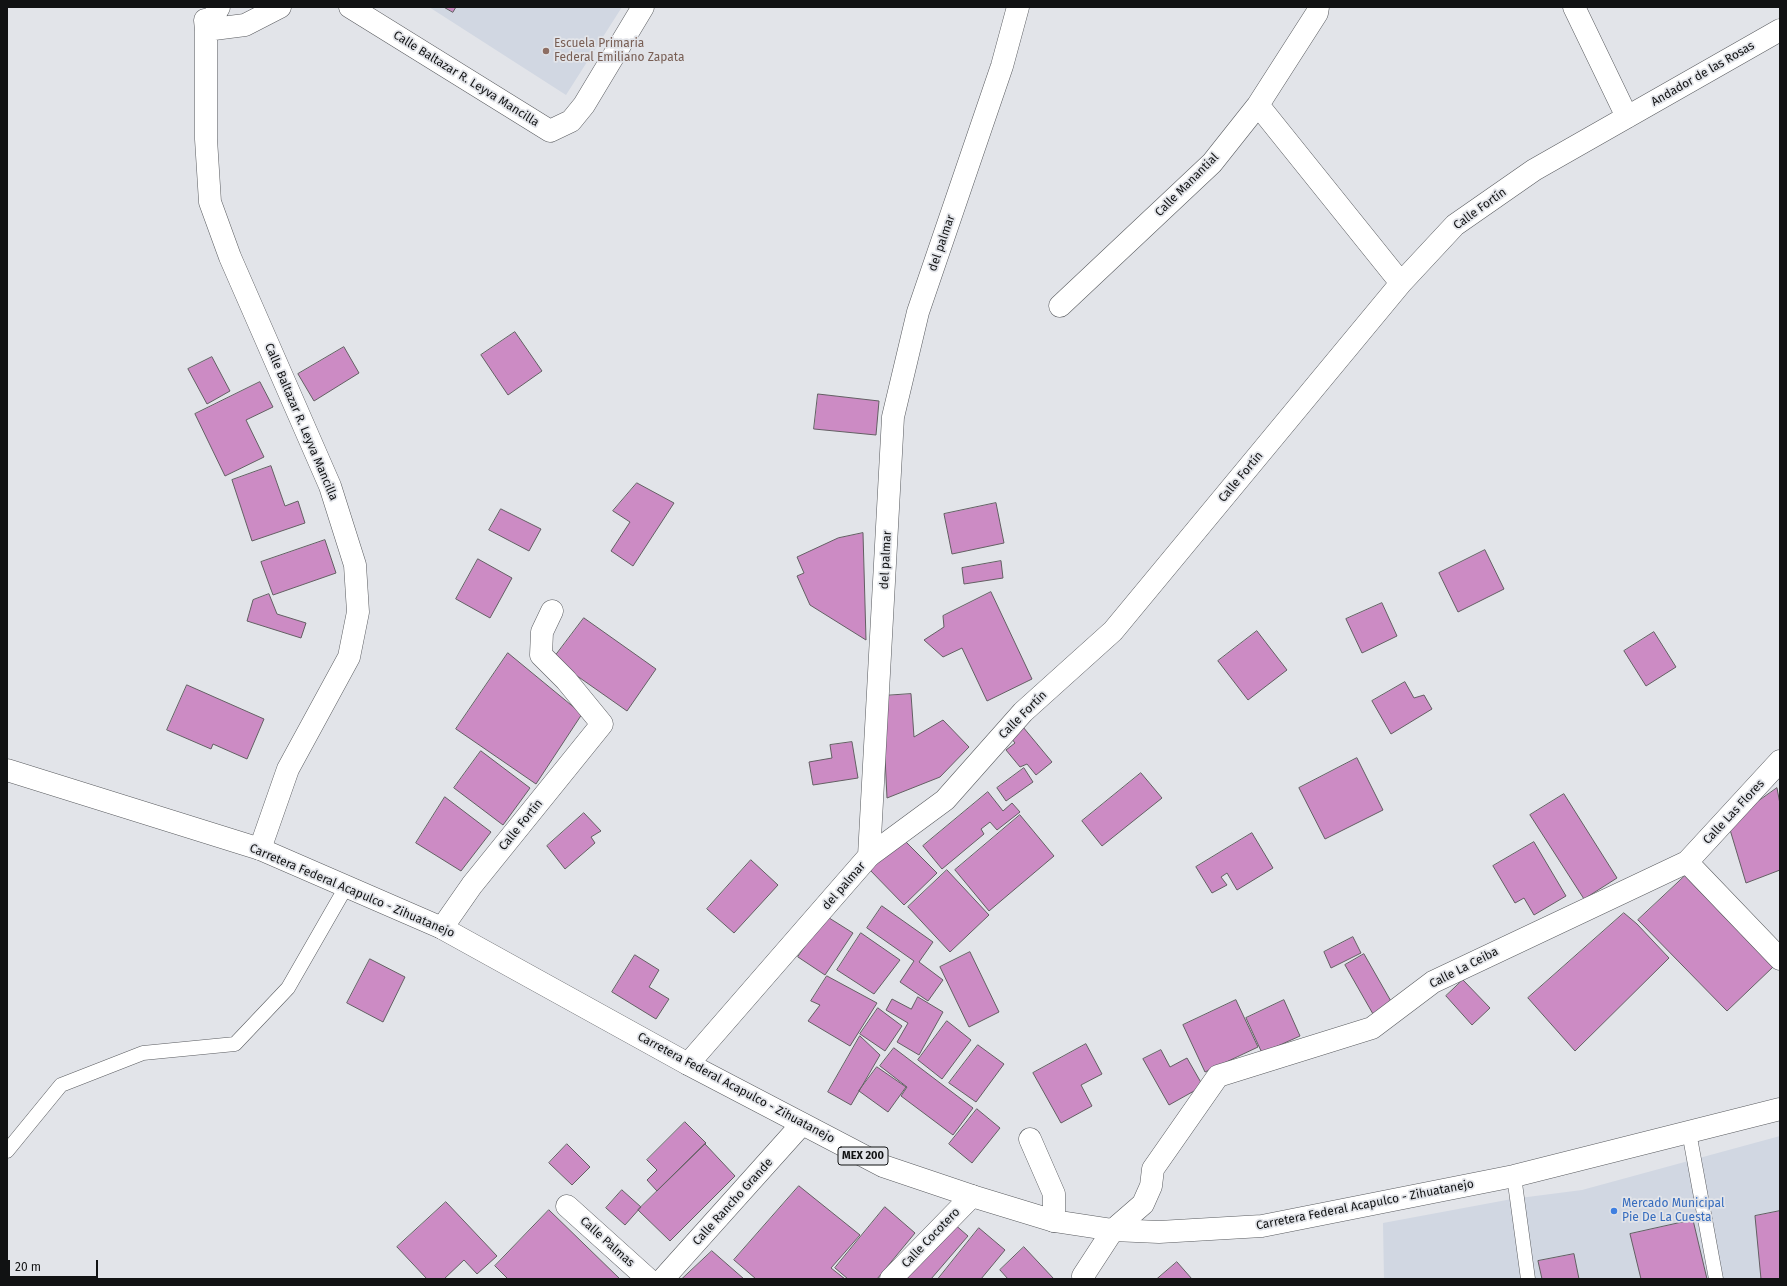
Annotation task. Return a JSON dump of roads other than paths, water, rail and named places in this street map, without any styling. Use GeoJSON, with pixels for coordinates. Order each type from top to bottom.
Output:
{"type":"FeatureCollection","features":[{"type":"Feature","properties":{"kind":"street"},"geometry":{"type":"LineString","coordinates":[[203,7],[206,30],[245,25],[280,7]]}},
{"type":"Feature","properties":{"kind":"street","name":"Calle Baltazar R. Leyva Mancilla"},"geometry":{"type":"LineString","coordinates":[[219,7],[206,30],[206,132],[210,202],[230,257],[330,486],[355,565],[358,612],[349,656],[288,769],[260,849]]}},
{"type":"Feature","properties":{"kind":"street","name":"Calle Baltazar R. Leyva Mancilla"},"geometry":{"type":"LineString","coordinates":[[350,7],[550,131],[571,121],[584,105],[643,7]]}},
{"type":"Feature","properties":{"kind":"street","name":"del palmar"},"geometry":{"type":"LineString","coordinates":[[688,1064],[869,856],[893,417],[918,312],[1002,66],[1018,7]]}},
{"type":"Feature","properties":{"kind":"street","name":"Calle Manantial"},"geometry":{"type":"LineString","coordinates":[[1060,306],[1212,163],[1258,105],[1317,13],[1318,7]]}},
{"type":"Feature","properties":{"kind":"street"},"geometry":{"type":"LineString","coordinates":[[1574,7],[1627,117]]}},
{"type":"Feature","properties":{"kind":"street","name":"Andador de las Rosas"},"geometry":{"type":"LineString","coordinates":[[1627,117],[1780,30]]}},
{"type":"Feature","properties":{"kind":"street"},"geometry":{"type":"LineString","coordinates":[[1258,105],[1401,283]]}},
{"type":"Feature","properties":{"kind":"street","name":"Calle Fortín"},"geometry":{"type":"LineString","coordinates":[[869,856],[945,800],[1023,712],[1113,631],[1401,283],[1455,225],[1534,170],[1627,117]]}},
{"type":"Feature","properties":{"kind":"street","name":"Calle Fortín"},"geometry":{"type":"LineString","coordinates":[[442,928],[472,885],[602,724],[566,680],[541,655],[542,632],[552,611]]}},
{"type":"Feature","properties":{"kind":"street","name":"Calle Las Flores"},"geometry":{"type":"LineString","coordinates":[[1687,862],[1780,761]]}},
{"type":"Feature","properties":{"kind":"street","name":"Carretera Federal Acapulco - Zihuatanejo"},"geometry":{"type":"LineString","coordinates":[[7,770],[260,849],[442,928],[688,1064],[883,1166],[972,1196],[1054,1220],[1113,1230],[1159,1232],[1262,1226],[1514,1176],[1780,1109]]}},
{"type":"Feature","properties":{"kind":"street"},"geometry":{"type":"LineString","coordinates":[[1687,862],[1780,959]]}},
{"type":"Feature","properties":{"kind":"street","name":"Calle La Ceiba"},"geometry":{"type":"LineString","coordinates":[[1113,1230],[1143,1204],[1151,1186],[1153,1169],[1218,1076],[1372,1028],[1433,982],[1687,862]]}},
{"type":"Feature","properties":{"kind":"street","name":"Calle Rancho Grande"},"geometry":{"type":"LineString","coordinates":[[663,1279],[802,1124]]}},
{"type":"Feature","properties":{"kind":"street"},"geometry":{"type":"LineString","coordinates":[[1030,1139],[1054,1194],[1054,1220]]}},
{"type":"Feature","properties":{"kind":"street","name":"Calle Cocotero"},"geometry":{"type":"LineString","coordinates":[[891,1279],[972,1196]]}},
{"type":"Feature","properties":{"kind":"street","name":"Calle Palmas"},"geometry":{"type":"LineString","coordinates":[[566,1206],[648,1279]]}},
{"type":"Feature","properties":{"kind":"street"},"geometry":{"type":"LineString","coordinates":[[1082,1278],[1113,1230]]}},
{"type":"Feature","properties":{"kind":"lane"},"geometry":{"type":"LineString","coordinates":[[7,1151],[61,1085],[143,1053],[235,1044],[288,988],[346,887]]}},
{"type":"Feature","properties":{"kind":"lane"},"geometry":{"type":"LineString","coordinates":[[1689,1132],[1716,1279]]}},
{"type":"Feature","properties":{"kind":"lane"},"geometry":{"type":"LineString","coordinates":[[1514,1176],[1528,1279]]}},
{"type":"Feature","properties":{"kind":"place","name":"Escuela Primaria Federal Emiliano Zapata"},"geometry":{"type":"Point","coordinates":[546,51]}},
{"type":"Feature","properties":{"kind":"place","name":"Mercado Municipal Pie De La Cuesta"},"geometry":{"type":"Point","coordinates":[1614,1211]}}]}
